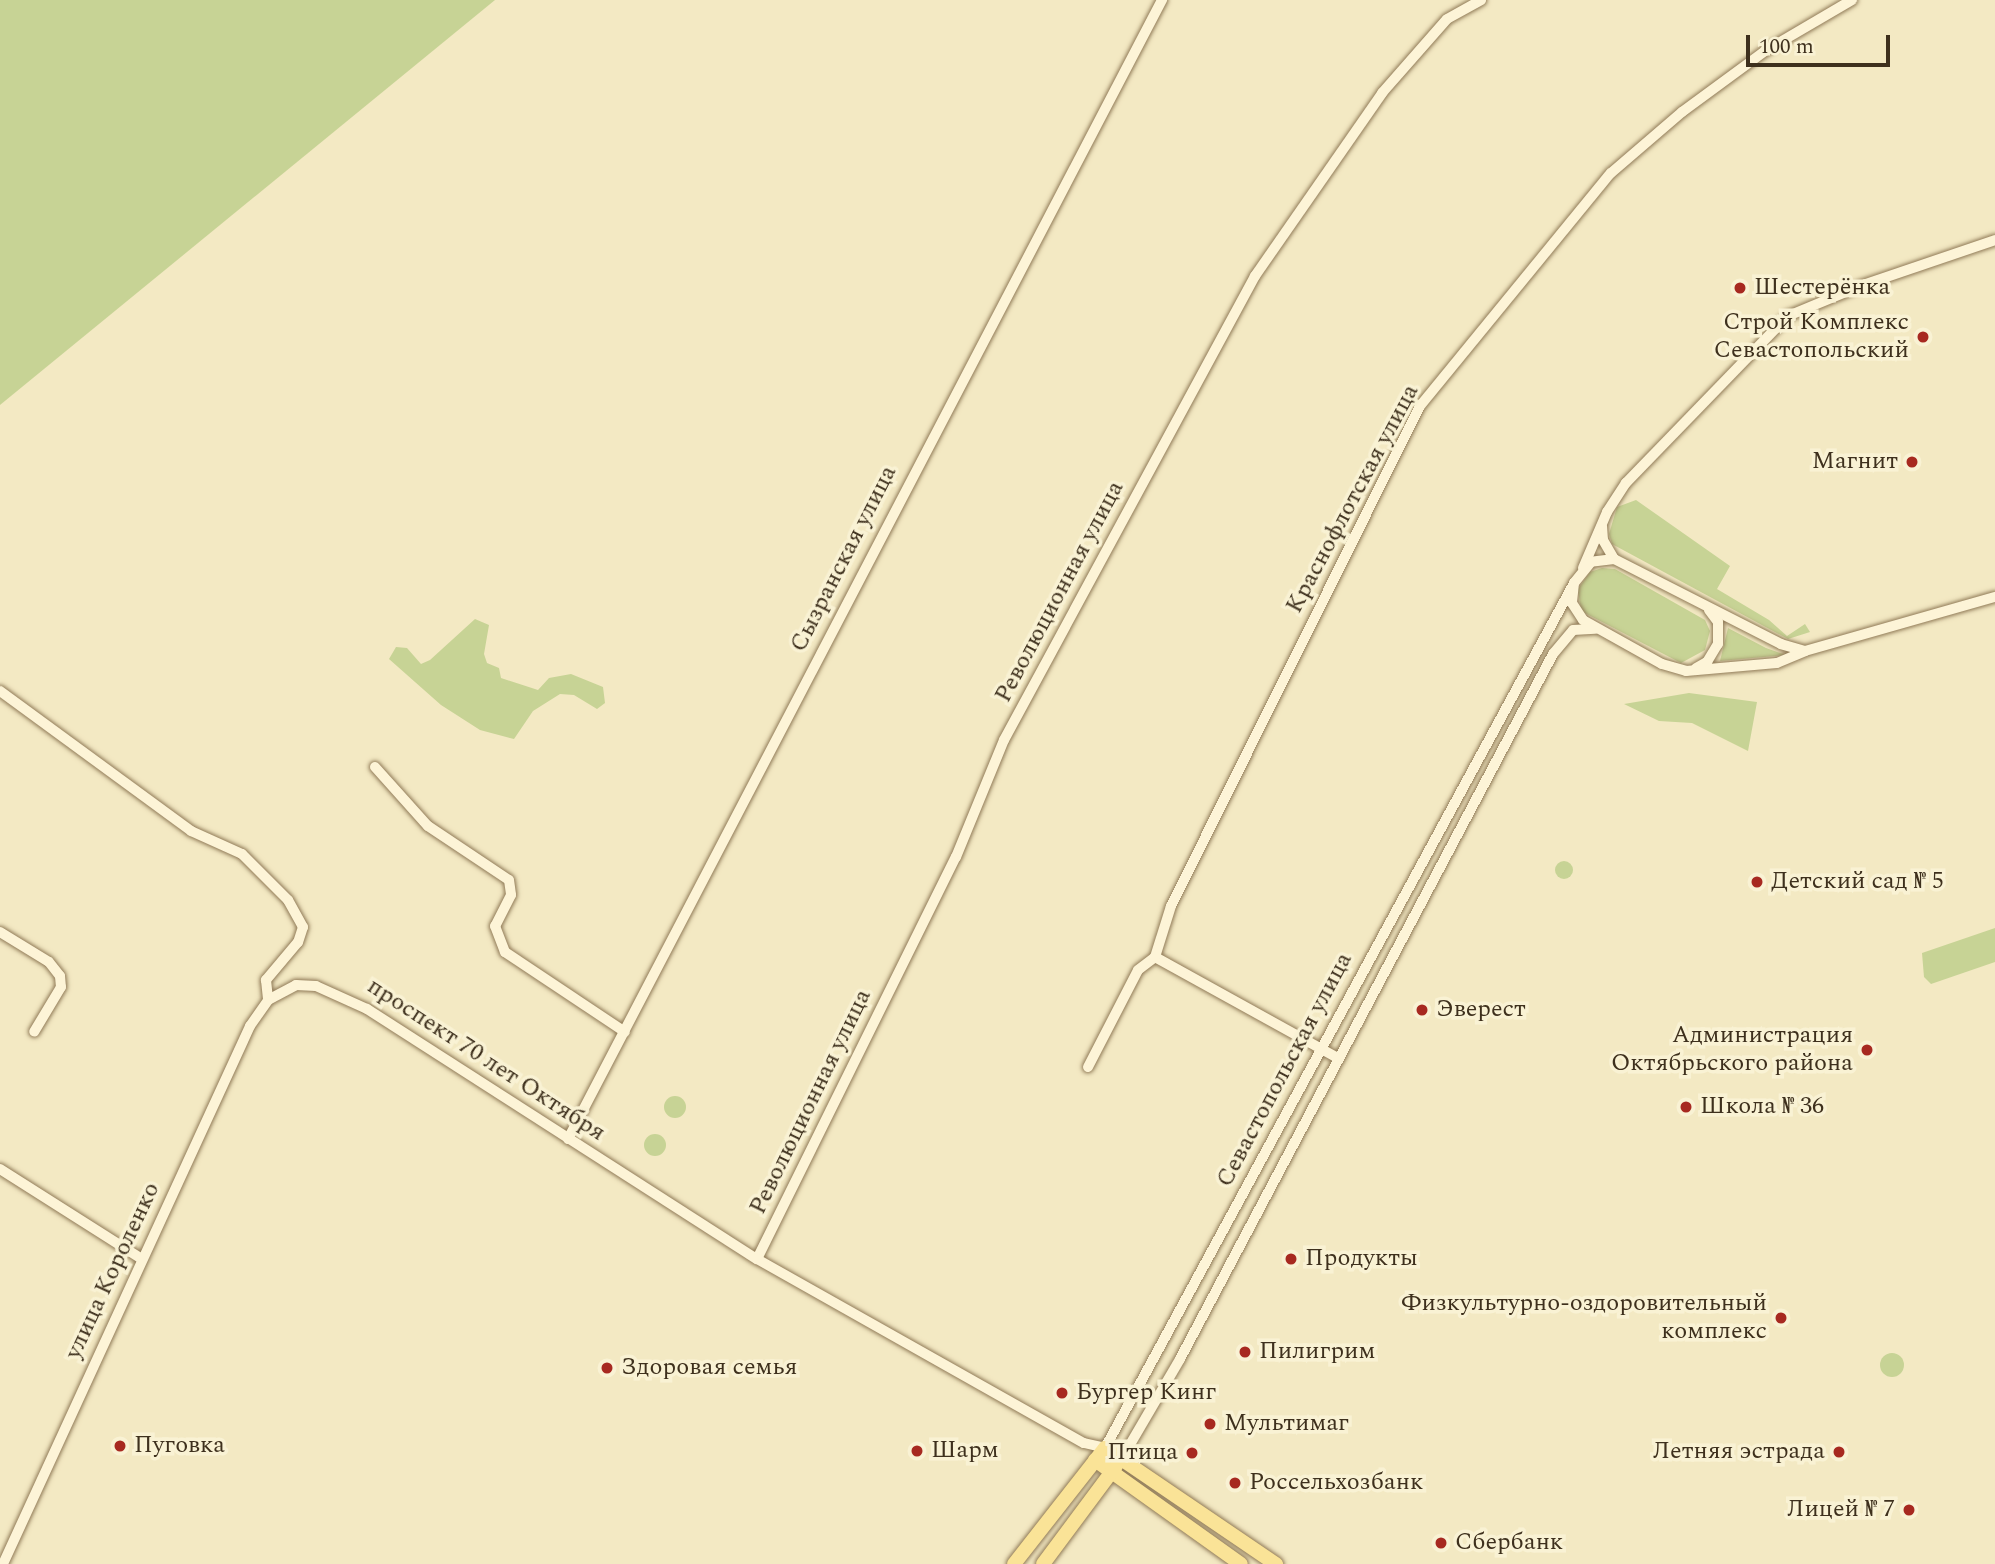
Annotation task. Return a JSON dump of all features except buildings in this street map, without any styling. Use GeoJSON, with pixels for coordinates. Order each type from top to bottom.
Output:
{"type":"FeatureCollection","features":[{"type":"Feature","properties":{"kind":"main road","name":"проспект 70 лет Октября"},"geometry":{"type":"LineString","coordinates":[[1100,1454],[1121,1460],[1276,1564]]}},
{"type":"Feature","properties":{"kind":"main road","name":"проспект 70 лет Октября"},"geometry":{"type":"LineString","coordinates":[[1100,1454],[1111,1473],[1241,1564]]}},
{"type":"Feature","properties":{"kind":"main road","name":"Севастопольская улица"},"geometry":{"type":"LineString","coordinates":[[1014,1564],[1100,1454]]}},
{"type":"Feature","properties":{"kind":"main road","name":"Севастопольская улица"},"geometry":{"type":"LineString","coordinates":[[1043,1564],[1121,1460]]}},
{"type":"Feature","properties":{"kind":"street","name":"Сызранская улица"},"geometry":{"type":"LineString","coordinates":[[568,1139],[1163,0]]}},
{"type":"Feature","properties":{"kind":"street","name":"Революционная улица"},"geometry":{"type":"LineString","coordinates":[[757,1259],[956,857],[1004,740],[1255,276],[1382,93],[1447,19],[1481,0]]}},
{"type":"Feature","properties":{"kind":"street","name":"Краснофлотская улица"},"geometry":{"type":"LineString","coordinates":[[1088,1067],[1139,970],[1155,957],[1171,906],[1420,406],[1612,173],[1682,113],[1765,51],[1852,0]]}},
{"type":"Feature","properties":{"kind":"street"},"geometry":{"type":"LineString","coordinates":[[1614,559],[1603,540],[1602,523],[1626,483],[1788,316],[1860,286],[1995,240]]}},
{"type":"Feature","properties":{"kind":"street","name":"Севастопольская улица"},"geometry":{"type":"LineString","coordinates":[[1100,1454],[1195,1286],[1583,568],[1602,523]]}},
{"type":"Feature","properties":{"kind":"street"},"geometry":{"type":"LineString","coordinates":[[1583,568],[1601,558],[1614,559],[1781,645],[1805,651]]}},
{"type":"Feature","properties":{"kind":"street"},"geometry":{"type":"LineString","coordinates":[[1574,583],[1576,611],[1595,629],[1662,664],[1686,671],[1777,663],[1805,651],[1995,597]]}},
{"type":"Feature","properties":{"kind":"street"},"geometry":{"type":"LineString","coordinates":[[1686,671],[1707,662],[1718,644],[1718,622],[1703,605]]}},
{"type":"Feature","properties":{"kind":"street","name":"Севастопольская улица"},"geometry":{"type":"LineString","coordinates":[[1121,1460],[1213,1295],[1553,653],[1573,630],[1595,629]]}},
{"type":"Feature","properties":{"kind":"street"},"geometry":{"type":"LineString","coordinates":[[0,691],[191,831],[242,853],[288,900],[303,927],[298,942],[266,980],[268,1000]]}},
{"type":"Feature","properties":{"kind":"street"},"geometry":{"type":"LineString","coordinates":[[375,767],[428,826],[509,880],[510,895],[495,926],[505,952],[625,1032]]}},
{"type":"Feature","properties":{"kind":"street"},"geometry":{"type":"LineString","coordinates":[[0,932],[49,962],[60,976],[61,987],[34,1032]]}},
{"type":"Feature","properties":{"kind":"street"},"geometry":{"type":"LineString","coordinates":[[1155,957],[1338,1058]]}},
{"type":"Feature","properties":{"kind":"street","name":"проспект 70 лет Октября"},"geometry":{"type":"LineString","coordinates":[[268,1000],[296,985],[316,986],[339,994],[757,1259],[1100,1454]]}},
{"type":"Feature","properties":{"kind":"street","name":"улица Короленко"},"geometry":{"type":"LineString","coordinates":[[3,1564],[250,1026],[268,1000]]}},
{"type":"Feature","properties":{"kind":"street"},"geometry":{"type":"LineString","coordinates":[[0,1169],[142,1259]]}},
{"type":"Feature","properties":{"kind":"street"},"geometry":{"type":"LineString","coordinates":[[1220,1240],[1237,1249]]}},
{"type":"Feature","properties":{"kind":"street"},"geometry":{"type":"LineString","coordinates":[[1195,1286],[1213,1295]]}},
{"type":"Feature","properties":{"kind":"green space"},"geometry":{"type":"Polygon","coordinates":[[[0,0],[495,0],[0,405],[0,0]]]}},
{"type":"Feature","properties":{"kind":"green space"},"geometry":{"type":"Polygon","coordinates":[[[1636,500],[1730,566],[1717,589],[1769,620],[1787,636],[1805,624],[1810,632],[1788,639],[1612,544],[1609,534],[1617,507],[1636,500]]]}},
{"type":"Feature","properties":{"kind":"green space"},"geometry":{"type":"Polygon","coordinates":[[[1602,568],[1615,569],[1705,620],[1710,631],[1705,650],[1681,663],[1581,611],[1578,589],[1590,572],[1602,568]]]}},
{"type":"Feature","properties":{"kind":"green space"},"geometry":{"type":"Polygon","coordinates":[[[475,619],[489,625],[484,654],[487,663],[499,668],[501,678],[538,690],[549,678],[571,674],[603,687],[605,703],[597,709],[574,695],[560,694],[533,711],[514,739],[480,730],[441,705],[389,659],[396,647],[407,648],[421,664],[430,660],[475,619]]]}},
{"type":"Feature","properties":{"kind":"green space"},"geometry":{"type":"Polygon","coordinates":[[[1728,628],[1766,648],[1786,655],[1720,661],[1728,628]]]}},
{"type":"Feature","properties":{"kind":"green space"},"geometry":{"type":"Polygon","coordinates":[[[1689,693],[1757,702],[1748,751],[1692,723],[1659,721],[1624,704],[1689,693]]]}},
{"type":"Feature","properties":{"kind":"green space"},"geometry":{"type":"Polygon","coordinates":[[[1564,861],[1570,864],[1573,870],[1570,876],[1564,879],[1558,876],[1555,870],[1558,864],[1564,861]]]}},
{"type":"Feature","properties":{"kind":"green space"},"geometry":{"type":"Polygon","coordinates":[[[1995,928],[1995,962],[1931,984],[1924,977],[1922,953],[1995,928]]]}},
{"type":"Feature","properties":{"kind":"green space"},"geometry":{"type":"Polygon","coordinates":[[[675,1096],[683,1099],[686,1107],[683,1115],[675,1118],[667,1115],[664,1107],[667,1099],[675,1096]]]}},
{"type":"Feature","properties":{"kind":"green space"},"geometry":{"type":"Polygon","coordinates":[[[655,1134],[663,1137],[666,1145],[663,1153],[655,1156],[647,1153],[644,1145],[647,1137],[655,1134]]]}},
{"type":"Feature","properties":{"kind":"green space"},"geometry":{"type":"Polygon","coordinates":[[[1892,1353],[1901,1356],[1904,1365],[1901,1374],[1892,1377],[1883,1374],[1880,1365],[1883,1356],[1892,1353]]]}},
{"type":"Feature","properties":{"kind":"place","name":"Шестерёнка"},"geometry":{"type":"Point","coordinates":[1740,288]}},
{"type":"Feature","properties":{"kind":"place","name":"Строй Комплекс Севастопольский"},"geometry":{"type":"Point","coordinates":[1923,337]}},
{"type":"Feature","properties":{"kind":"place","name":"Магнит"},"geometry":{"type":"Point","coordinates":[1912,462]}},
{"type":"Feature","properties":{"kind":"place","name":"Детский сад № 5"},"geometry":{"type":"Point","coordinates":[1757,882]}},
{"type":"Feature","properties":{"kind":"place","name":"Эверест"},"geometry":{"type":"Point","coordinates":[1422,1010]}},
{"type":"Feature","properties":{"kind":"place","name":"Администрация Октябрьского района"},"geometry":{"type":"Point","coordinates":[1867,1050]}},
{"type":"Feature","properties":{"kind":"place","name":"Школа № 36"},"geometry":{"type":"Point","coordinates":[1686,1107]}},
{"type":"Feature","properties":{"kind":"place","name":"Продукты"},"geometry":{"type":"Point","coordinates":[1291,1259]}},
{"type":"Feature","properties":{"kind":"place","name":"Физкультурно-оздоровительный комплекс"},"geometry":{"type":"Point","coordinates":[1781,1318]}},
{"type":"Feature","properties":{"kind":"place","name":"Пилигрим"},"geometry":{"type":"Point","coordinates":[1245,1352]}},
{"type":"Feature","properties":{"kind":"place","name":"Здоровая семья"},"geometry":{"type":"Point","coordinates":[607,1368]}},
{"type":"Feature","properties":{"kind":"place","name":"Бургер Кинг"},"geometry":{"type":"Point","coordinates":[1062,1393]}},
{"type":"Feature","properties":{"kind":"place","name":"Мультимаг"},"geometry":{"type":"Point","coordinates":[1210,1424]}},
{"type":"Feature","properties":{"kind":"place","name":"Пуговка"},"geometry":{"type":"Point","coordinates":[120,1446]}},
{"type":"Feature","properties":{"kind":"place","name":"Шарм"},"geometry":{"type":"Point","coordinates":[917,1451]}},
{"type":"Feature","properties":{"kind":"place","name":"Летняя эстрада"},"geometry":{"type":"Point","coordinates":[1839,1452]}},
{"type":"Feature","properties":{"kind":"place","name":"Птица"},"geometry":{"type":"Point","coordinates":[1192,1453]}},
{"type":"Feature","properties":{"kind":"place","name":"Россельхозбанк"},"geometry":{"type":"Point","coordinates":[1235,1483]}},
{"type":"Feature","properties":{"kind":"place","name":"Лицей № 7"},"geometry":{"type":"Point","coordinates":[1909,1510]}},
{"type":"Feature","properties":{"kind":"place","name":"Сбербанк"},"geometry":{"type":"Point","coordinates":[1441,1543]}}]}
